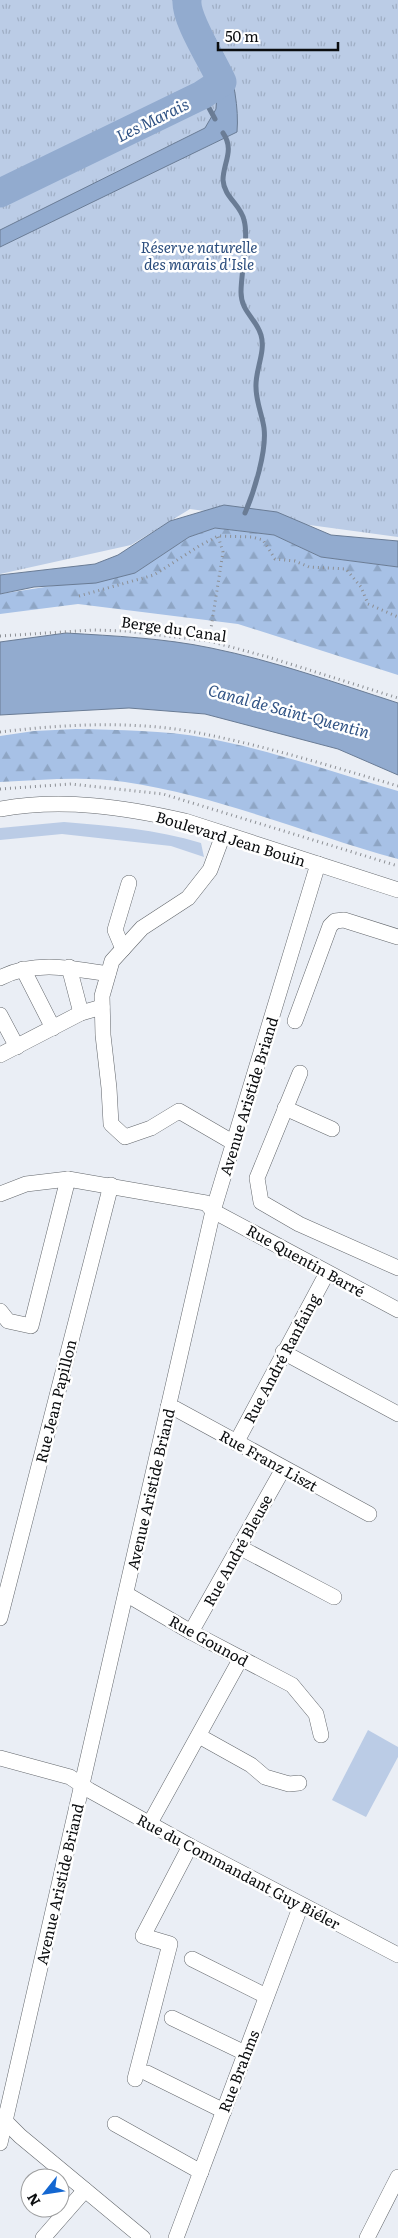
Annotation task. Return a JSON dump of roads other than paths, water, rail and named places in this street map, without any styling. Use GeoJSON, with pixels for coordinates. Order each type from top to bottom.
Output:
{"type":"FeatureCollection","features":[{"type":"Feature","properties":{"kind":"street","name":"Boulevard Jean Bouin"},"geometry":{"type":"LineString","coordinates":[[0,809],[64,804],[110,806],[186,821],[223,835],[398,890]]}},
{"type":"Feature","properties":{"kind":"street"},"geometry":{"type":"LineString","coordinates":[[223,835],[210,870],[188,898],[142,928],[112,961],[102,996],[102,1007],[111,1124],[124,1137],[151,1128],[179,1111],[234,1143]]}},
{"type":"Feature","properties":{"kind":"street","name":"Avenue Aristide Briand"},"geometry":{"type":"LineString","coordinates":[[0,2143],[2,2118],[126,1594],[213,1212],[318,864]]}},
{"type":"Feature","properties":{"kind":"street"},"geometry":{"type":"LineString","coordinates":[[123,949],[115,930],[129,883]]}},
{"type":"Feature","properties":{"kind":"street"},"geometry":{"type":"LineString","coordinates":[[295,1021],[330,926],[336,921],[344,920],[398,936]]}},
{"type":"Feature","properties":{"kind":"street"},"geometry":{"type":"LineString","coordinates":[[0,978],[13,971],[23,969],[69,967],[108,974]]}},
{"type":"Feature","properties":{"kind":"street"},"geometry":{"type":"LineString","coordinates":[[69,967],[82,1013]]}},
{"type":"Feature","properties":{"kind":"street"},"geometry":{"type":"LineString","coordinates":[[23,969],[53,1028]]}},
{"type":"Feature","properties":{"kind":"street"},"geometry":{"type":"LineString","coordinates":[[0,1055],[82,1013],[102,1007]]}},
{"type":"Feature","properties":{"kind":"street"},"geometry":{"type":"LineString","coordinates":[[0,1015],[17,1047]]}},
{"type":"Feature","properties":{"kind":"street"},"geometry":{"type":"LineString","coordinates":[[300,1073],[284,1108],[257,1178],[261,1202],[298,1224],[398,1268]]}},
{"type":"Feature","properties":{"kind":"street"},"geometry":{"type":"LineString","coordinates":[[284,1108],[332,1128]]}},
{"type":"Feature","properties":{"kind":"street"},"geometry":{"type":"LineString","coordinates":[[0,1311],[8,1321],[31,1326],[68,1179]]}},
{"type":"Feature","properties":{"kind":"street","name":"Rue Quentin Barré"},"geometry":{"type":"LineString","coordinates":[[0,1194],[26,1184],[68,1179],[206,1203],[213,1212],[398,1310]]}},
{"type":"Feature","properties":{"kind":"street","name":"Rue Jean Papillon"},"geometry":{"type":"LineString","coordinates":[[0,1618],[111,1185]]}},
{"type":"Feature","properties":{"kind":"street","name":"Rue André Ranfaing"},"geometry":{"type":"LineString","coordinates":[[236,1443],[283,1352],[327,1273]]}},
{"type":"Feature","properties":{"kind":"street"},"geometry":{"type":"LineString","coordinates":[[283,1352],[398,1414]]}},
{"type":"Feature","properties":{"kind":"street","name":"Rue Franz Liszt"},"geometry":{"type":"LineString","coordinates":[[168,1407],[176,1409],[368,1514]]}},
{"type":"Feature","properties":{"kind":"street","name":"Rue André Bleuse"},"geometry":{"type":"LineString","coordinates":[[191,1632],[283,1468]]}},
{"type":"Feature","properties":{"kind":"street"},"geometry":{"type":"LineString","coordinates":[[239,1547],[334,1597]]}},
{"type":"Feature","properties":{"kind":"street","name":"Rue Gounod"},"geometry":{"type":"LineString","coordinates":[[126,1594],[191,1632],[292,1684],[316,1714],[321,1735]]}},
{"type":"Feature","properties":{"kind":"street"},"geometry":{"type":"LineString","coordinates":[[150,1824],[241,1658]]}},
{"type":"Feature","properties":{"kind":"street"},"geometry":{"type":"LineString","coordinates":[[199,1736],[251,1764],[264,1777],[290,1784],[299,1783]]}},
{"type":"Feature","properties":{"kind":"street","name":"Rue du Commandant Guy Biéler"},"geometry":{"type":"LineString","coordinates":[[0,1758],[70,1776],[190,1846],[398,1955]]}},
{"type":"Feature","properties":{"kind":"street"},"geometry":{"type":"LineString","coordinates":[[190,1846],[143,1936],[170,1944],[141,2076],[224,2111]]}},
{"type":"Feature","properties":{"kind":"street","name":"Rue Brahms"},"geometry":{"type":"LineString","coordinates":[[176,2238],[301,1905]]}},
{"type":"Feature","properties":{"kind":"street"},"geometry":{"type":"LineString","coordinates":[[192,1959],[266,1996]]}},
{"type":"Feature","properties":{"kind":"street"},"geometry":{"type":"LineString","coordinates":[[172,2018],[245,2053]]}},
{"type":"Feature","properties":{"kind":"street"},"geometry":{"type":"LineString","coordinates":[[2,2118],[20,2136],[143,2238]]}},
{"type":"Feature","properties":{"kind":"street"},"geometry":{"type":"LineString","coordinates":[[115,2124],[201,2172]]}},
{"type":"Feature","properties":{"kind":"street"},"geometry":{"type":"LineString","coordinates":[[367,2238],[398,2177]]}},
{"type":"Feature","properties":{"kind":"street"},"geometry":{"type":"LineString","coordinates":[[43,2238],[84,2190]]}},
{"type":"Feature","properties":{"kind":"water"},"geometry":{"type":"Polygon","coordinates":[[[173,0],[199,0],[206,22],[231,74],[236,103],[237,132],[0,247],[0,230],[205,128],[216,109],[217,96],[173,0]]]}},
{"type":"Feature","properties":{"kind":"water"},"geometry":{"type":"Polygon","coordinates":[[[224,505],[277,512],[331,535],[398,541],[398,567],[321,557],[274,535],[215,528],[189,537],[135,573],[96,583],[34,587],[0,594],[0,575],[95,564],[118,555],[170,521],[224,505]]]}},
{"type":"Feature","properties":{"kind":"water","name":"Canal de Saint-Quentin"},"geometry":{"type":"Polygon","coordinates":[[[66,633],[157,640],[235,653],[398,703],[398,775],[338,749],[205,714],[129,708],[0,715],[0,642],[66,633]]]}},
{"type":"Feature","properties":{"kind":"waterway","name":"Les Marais"},"geometry":{"type":"LineString","coordinates":[[0,193],[202,95],[222,82],[190,18],[187,0]]}},
{"type":"Feature","properties":{"kind":"waterway"},"geometry":{"type":"LineString","coordinates":[[202,95],[215,119]]}},
{"type":"Feature","properties":{"kind":"waterway"},"geometry":{"type":"LineString","coordinates":[[223,133],[228,145],[228,156],[223,174],[224,186],[240,210],[245,227],[241,284],[243,305],[259,329],[262,341],[256,387],[264,428],[264,448],[256,483],[245,513]]}},
{"type":"Feature","properties":{"kind":"park label","name":"Réserve naturelle des marais d'Isle"},"geometry":{"type":"Point","coordinates":[199,254]}}]}
